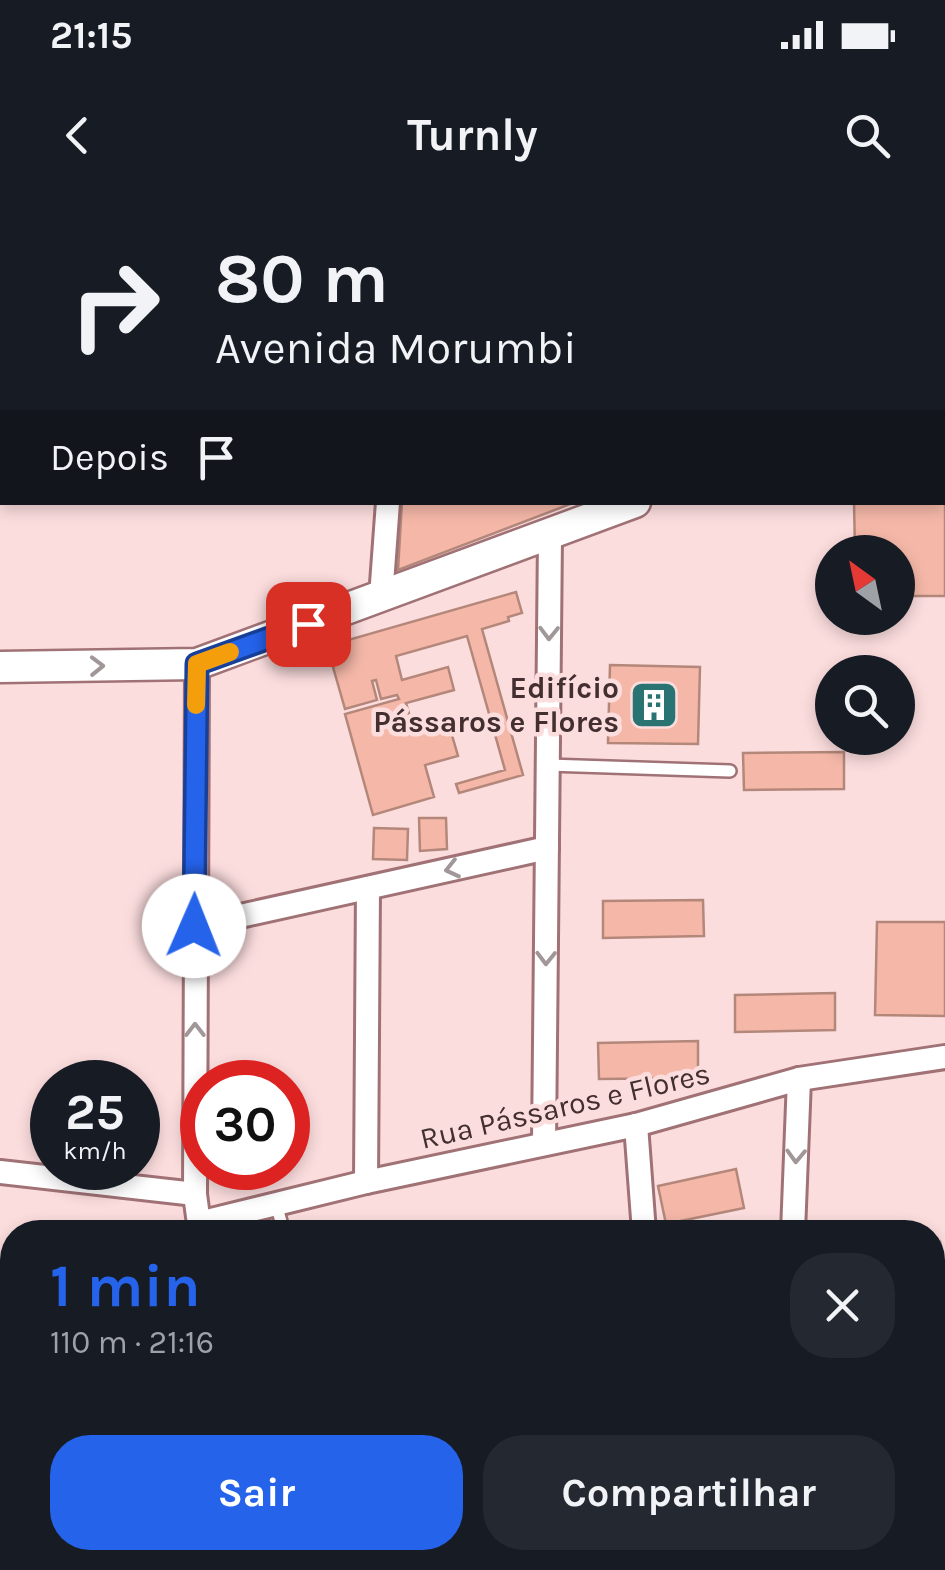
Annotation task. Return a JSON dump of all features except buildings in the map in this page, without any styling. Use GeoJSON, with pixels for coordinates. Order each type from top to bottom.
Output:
{"type":"FeatureCollection","features":[{"type":"Feature","properties":{"kind":"street"},"geometry":{"type":"LineString","coordinates":[[381,597],[388,505]]}},
{"type":"Feature","properties":{"kind":"street"},"geometry":{"type":"LineString","coordinates":[[0,668],[197,664],[628,505]]}},
{"type":"Feature","properties":{"kind":"street"},"geometry":{"type":"LineString","coordinates":[[544,1144],[550,536]]}},
{"type":"Feature","properties":{"kind":"street"},"geometry":{"type":"LineString","coordinates":[[197,664],[194,926],[195,1194],[199,1220]]}},
{"type":"Feature","properties":{"kind":"street"},"geometry":{"type":"LineString","coordinates":[[194,926],[547,848]]}},
{"type":"Feature","properties":{"kind":"street"},"geometry":{"type":"LineString","coordinates":[[366,1182],[368,888]]}},
{"type":"Feature","properties":{"kind":"street","name":"Rua Pássaros e Flores"},"geometry":{"type":"LineString","coordinates":[[225,1220],[366,1182],[636,1125],[799,1079],[945,1057]]}},
{"type":"Feature","properties":{"kind":"street"},"geometry":{"type":"LineString","coordinates":[[793,1220],[799,1079]]}},
{"type":"Feature","properties":{"kind":"street"},"geometry":{"type":"LineString","coordinates":[[636,1125],[643,1220]]}},
{"type":"Feature","properties":{"kind":"street"},"geometry":{"type":"LineString","coordinates":[[0,1172],[195,1194]]}},
{"type":"Feature","properties":{"kind":"lane"},"geometry":{"type":"LineString","coordinates":[[548,766],[730,771]]}},
{"type":"Feature","properties":{"kind":"lane"},"geometry":{"type":"LineString","coordinates":[[276,1204],[281,1220]]}},
{"type":"Feature","properties":{"kind":"slow traffic"},"geometry":{"type":"LineString","coordinates":[[196,705],[197,664],[230,652]]}},
{"type":"Feature","properties":{"kind":"place","name":"Edifício Pássaros e Flores"},"geometry":{"type":"Point","coordinates":[654,705]}},
{"type":"Feature","properties":{"kind":"route"},"geometry":{"type":"LineString","coordinates":[[194,926],[197,664],[308,624]]}}]}
